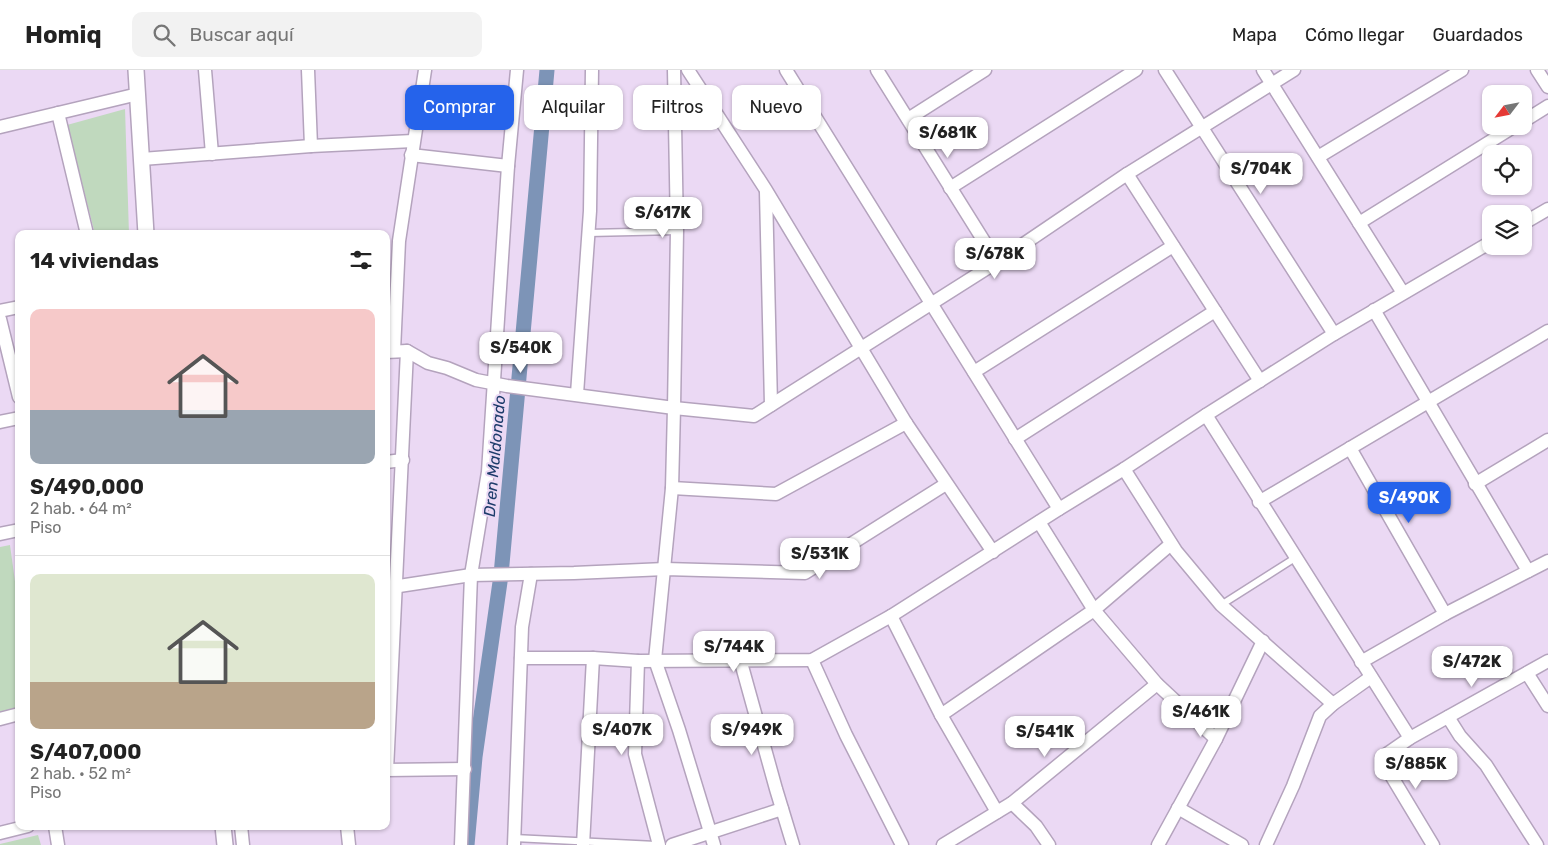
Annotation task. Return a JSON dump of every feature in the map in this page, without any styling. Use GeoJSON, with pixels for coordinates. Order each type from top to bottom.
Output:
{"type":"FeatureCollection","features":[{"type":"Feature","properties":{"kind":"street"},"geometry":{"type":"LineString","coordinates":[[136,70],[146,230]]}},
{"type":"Feature","properties":{"kind":"street"},"geometry":{"type":"LineString","coordinates":[[205,70],[212,154]]}},
{"type":"Feature","properties":{"kind":"street"},"geometry":{"type":"LineString","coordinates":[[308,70],[310,146]]}},
{"type":"Feature","properties":{"kind":"street"},"geometry":{"type":"LineString","coordinates":[[425,70],[411,155],[392,242],[390,351],[407,351],[428,363],[448,368],[476,380],[501,385],[674,408],[754,416],[997,262],[1127,174],[1294,70]]}},
{"type":"Feature","properties":{"kind":"street"},"geometry":{"type":"LineString","coordinates":[[461,845],[471,575],[501,385],[508,166],[517,70]]}},
{"type":"Feature","properties":{"kind":"street"},"geometry":{"type":"LineString","coordinates":[[577,394],[590,211],[592,70]]}},
{"type":"Feature","properties":{"kind":"street"},"geometry":{"type":"LineString","coordinates":[[674,70],[674,85]]}},
{"type":"Feature","properties":{"kind":"street"},"geometry":{"type":"LineString","coordinates":[[688,70],[698,85]]}},
{"type":"Feature","properties":{"kind":"street"},"geometry":{"type":"LineString","coordinates":[[786,70],[1059,509]]}},
{"type":"Feature","properties":{"kind":"street"},"geometry":{"type":"LineString","coordinates":[[877,70],[997,262]]}},
{"type":"Feature","properties":{"kind":"street"},"geometry":{"type":"LineString","coordinates":[[950,188],[1136,70]]}},
{"type":"Feature","properties":{"kind":"street"},"geometry":{"type":"LineString","coordinates":[[1165,70],[1334,334]]}},
{"type":"Feature","properties":{"kind":"street"},"geometry":{"type":"LineString","coordinates":[[1263,70],[1403,293]]}},
{"type":"Feature","properties":{"kind":"street"},"geometry":{"type":"LineString","coordinates":[[1318,157],[1462,70]]}},
{"type":"Feature","properties":{"kind":"street"},"geometry":{"type":"LineString","coordinates":[[1537,70],[1548,87]]}},
{"type":"Feature","properties":{"kind":"street"},"geometry":{"type":"LineString","coordinates":[[908,119],[977,72]]}},
{"type":"Feature","properties":{"kind":"street"},"geometry":{"type":"LineString","coordinates":[[0,127],[138,94]]}},
{"type":"Feature","properties":{"kind":"street"},"geometry":{"type":"LineString","coordinates":[[1532,116],[1548,106]]}},
{"type":"Feature","properties":{"kind":"street"},"geometry":{"type":"LineString","coordinates":[[58,113],[86,230]]}},
{"type":"Feature","properties":{"kind":"street"},"geometry":{"type":"LineString","coordinates":[[722,123],[766,190],[906,423],[993,552]]}},
{"type":"Feature","properties":{"kind":"street"},"geometry":{"type":"LineString","coordinates":[[675,130],[677,231],[672,488],[656,660],[714,845]]}},
{"type":"Feature","properties":{"kind":"street"},"geometry":{"type":"LineString","coordinates":[[1359,223],[1501,135]]}},
{"type":"Feature","properties":{"kind":"street"},"geometry":{"type":"LineString","coordinates":[[142,159],[310,146],[413,141]]}},
{"type":"Feature","properties":{"kind":"street"},"geometry":{"type":"LineString","coordinates":[[411,155],[508,166]]}},
{"type":"Feature","properties":{"kind":"street"},"geometry":{"type":"LineString","coordinates":[[1127,174],[1260,382]]}},
{"type":"Feature","properties":{"kind":"street"},"geometry":{"type":"LineString","coordinates":[[766,190],[771,405]]}},
{"type":"Feature","properties":{"kind":"street"},"geometry":{"type":"LineString","coordinates":[[1532,218],[1548,209]]}},
{"type":"Feature","properties":{"kind":"street"},"geometry":{"type":"LineString","coordinates":[[974,372],[1173,246]]}},
{"type":"Feature","properties":{"kind":"street"},"geometry":{"type":"LineString","coordinates":[[521,658],[593,658],[638,661],[812,660],[892,616],[1334,334],[1482,247]]}},
{"type":"Feature","properties":{"kind":"street"},"geometry":{"type":"LineString","coordinates":[[0,311],[15,308]]}},
{"type":"Feature","properties":{"kind":"street"},"geometry":{"type":"LineString","coordinates":[[1374,310],[1528,571]]}},
{"type":"Feature","properties":{"kind":"street"},"geometry":{"type":"LineString","coordinates":[[1015,439],[1215,311]]}},
{"type":"Feature","properties":{"kind":"street"},"geometry":{"type":"LineString","coordinates":[[0,319],[15,381]]}},
{"type":"Feature","properties":{"kind":"street"},"geometry":{"type":"LineString","coordinates":[[1259,502],[1548,331]]}},
{"type":"Feature","properties":{"kind":"street"},"geometry":{"type":"LineString","coordinates":[[390,661],[392,588],[403,460],[407,351]]}},
{"type":"Feature","properties":{"kind":"street"},"geometry":{"type":"LineString","coordinates":[[1206,415],[1360,662],[1410,738]]}},
{"type":"Feature","properties":{"kind":"street"},"geometry":{"type":"LineString","coordinates":[[0,422],[15,419]]}},
{"type":"Feature","properties":{"kind":"street"},"geometry":{"type":"LineString","coordinates":[[672,488],[776,494],[906,423]]}},
{"type":"Feature","properties":{"kind":"street"},"geometry":{"type":"LineString","coordinates":[[1475,484],[1548,440]]}},
{"type":"Feature","properties":{"kind":"street"},"geometry":{"type":"LineString","coordinates":[[1350,448],[1445,614]]}},
{"type":"Feature","properties":{"kind":"street"},"geometry":{"type":"LineString","coordinates":[[390,462],[403,460]]}},
{"type":"Feature","properties":{"kind":"street"},"geometry":{"type":"LineString","coordinates":[[1124,469],[1171,544],[1221,605],[1333,704]]}},
{"type":"Feature","properties":{"kind":"street"},"geometry":{"type":"LineString","coordinates":[[392,588],[471,575],[665,568],[804,573],[946,484]]}},
{"type":"Feature","properties":{"kind":"street"},"geometry":{"type":"LineString","coordinates":[[1039,522],[1094,610],[1157,684],[1216,739]]}},
{"type":"Feature","properties":{"kind":"street"},"geometry":{"type":"LineString","coordinates":[[0,534],[15,531]]}},
{"type":"Feature","properties":{"kind":"street"},"geometry":{"type":"LineString","coordinates":[[942,715],[1094,610],[1171,544]]}},
{"type":"Feature","properties":{"kind":"street"},"geometry":{"type":"LineString","coordinates":[[1360,662],[1445,614],[1548,561]]}},
{"type":"Feature","properties":{"kind":"street"},"geometry":{"type":"LineString","coordinates":[[514,842],[522,627],[531,574]]}},
{"type":"Feature","properties":{"kind":"street"},"geometry":{"type":"LineString","coordinates":[[892,616],[942,715],[998,812]]}},
{"type":"Feature","properties":{"kind":"street"},"geometry":{"type":"LineString","coordinates":[[1158,845],[1216,739],[1263,641]]}},
{"type":"Feature","properties":{"kind":"street"},"geometry":{"type":"LineString","coordinates":[[583,843],[593,658]]}},
{"type":"Feature","properties":{"kind":"street"},"geometry":{"type":"LineString","coordinates":[[740,659],[793,845]]}},
{"type":"Feature","properties":{"kind":"street"},"geometry":{"type":"LineString","coordinates":[[812,660],[846,735],[902,845]]}},
{"type":"Feature","properties":{"kind":"street"},"geometry":{"type":"LineString","coordinates":[[638,661],[635,754],[657,845]]}},
{"type":"Feature","properties":{"kind":"street"},"geometry":{"type":"LineString","coordinates":[[1434,845],[1383,762],[1384,756],[1410,738],[1548,661]]}},
{"type":"Feature","properties":{"kind":"street"},"geometry":{"type":"LineString","coordinates":[[1527,673],[1548,706]]}},
{"type":"Feature","properties":{"kind":"street"},"geometry":{"type":"LineString","coordinates":[[1266,845],[1293,786],[1320,716],[1333,704],[1371,677]]}},
{"type":"Feature","properties":{"kind":"street"},"geometry":{"type":"LineString","coordinates":[[943,845],[1012,803],[1157,684]]}},
{"type":"Feature","properties":{"kind":"street"},"geometry":{"type":"LineString","coordinates":[[0,719],[15,715]]}},
{"type":"Feature","properties":{"kind":"street"},"geometry":{"type":"LineString","coordinates":[[1448,717],[1460,736],[1486,765],[1537,845]]}},
{"type":"Feature","properties":{"kind":"street"},"geometry":{"type":"LineString","coordinates":[[390,770],[465,770]]}},
{"type":"Feature","properties":{"kind":"street"},"geometry":{"type":"LineString","coordinates":[[1012,803],[1036,826],[1049,845]]}},
{"type":"Feature","properties":{"kind":"street"},"geometry":{"type":"LineString","coordinates":[[1178,808],[1242,845]]}},
{"type":"Feature","properties":{"kind":"street"},"geometry":{"type":"LineString","coordinates":[[672,845],[782,809]]}},
{"type":"Feature","properties":{"kind":"street"},"geometry":{"type":"LineString","coordinates":[[0,833],[15,829]]}},
{"type":"Feature","properties":{"kind":"street"},"geometry":{"type":"LineString","coordinates":[[56,830],[58,845]]}},
{"type":"Feature","properties":{"kind":"street"},"geometry":{"type":"LineString","coordinates":[[223,830],[225,845]]}},
{"type":"Feature","properties":{"kind":"street"},"geometry":{"type":"LineString","coordinates":[[241,830],[243,845]]}},
{"type":"Feature","properties":{"kind":"street"},"geometry":{"type":"LineString","coordinates":[[347,830],[349,845]]}},
{"type":"Feature","properties":{"kind":"lane"},"geometry":{"type":"LineString","coordinates":[[588,233],[677,231]]}},
{"type":"Feature","properties":{"kind":"lane"},"geometry":{"type":"LineString","coordinates":[[1221,605],[1295,558]]}},
{"type":"Feature","properties":{"kind":"lane"},"geometry":{"type":"LineString","coordinates":[[514,842],[657,845]]}},
{"type":"Feature","properties":{"kind":"green space"},"geometry":{"type":"Polygon","coordinates":[[[125,109],[129,230],[94,230],[67,125],[125,109]]]}},
{"type":"Feature","properties":{"kind":"green space"},"geometry":{"type":"Polygon","coordinates":[[[10,545],[15,582],[15,709],[0,712],[0,547],[10,545]]]}},
{"type":"Feature","properties":{"kind":"green space"},"geometry":{"type":"Polygon","coordinates":[[[38,835],[41,845],[0,845],[0,844],[38,835]]]}},
{"type":"Feature","properties":{"kind":"waterway","name":"Dren Maldonado"},"geometry":{"type":"LineString","coordinates":[[467,845],[475,757],[501,575],[547,70]]}}]}
